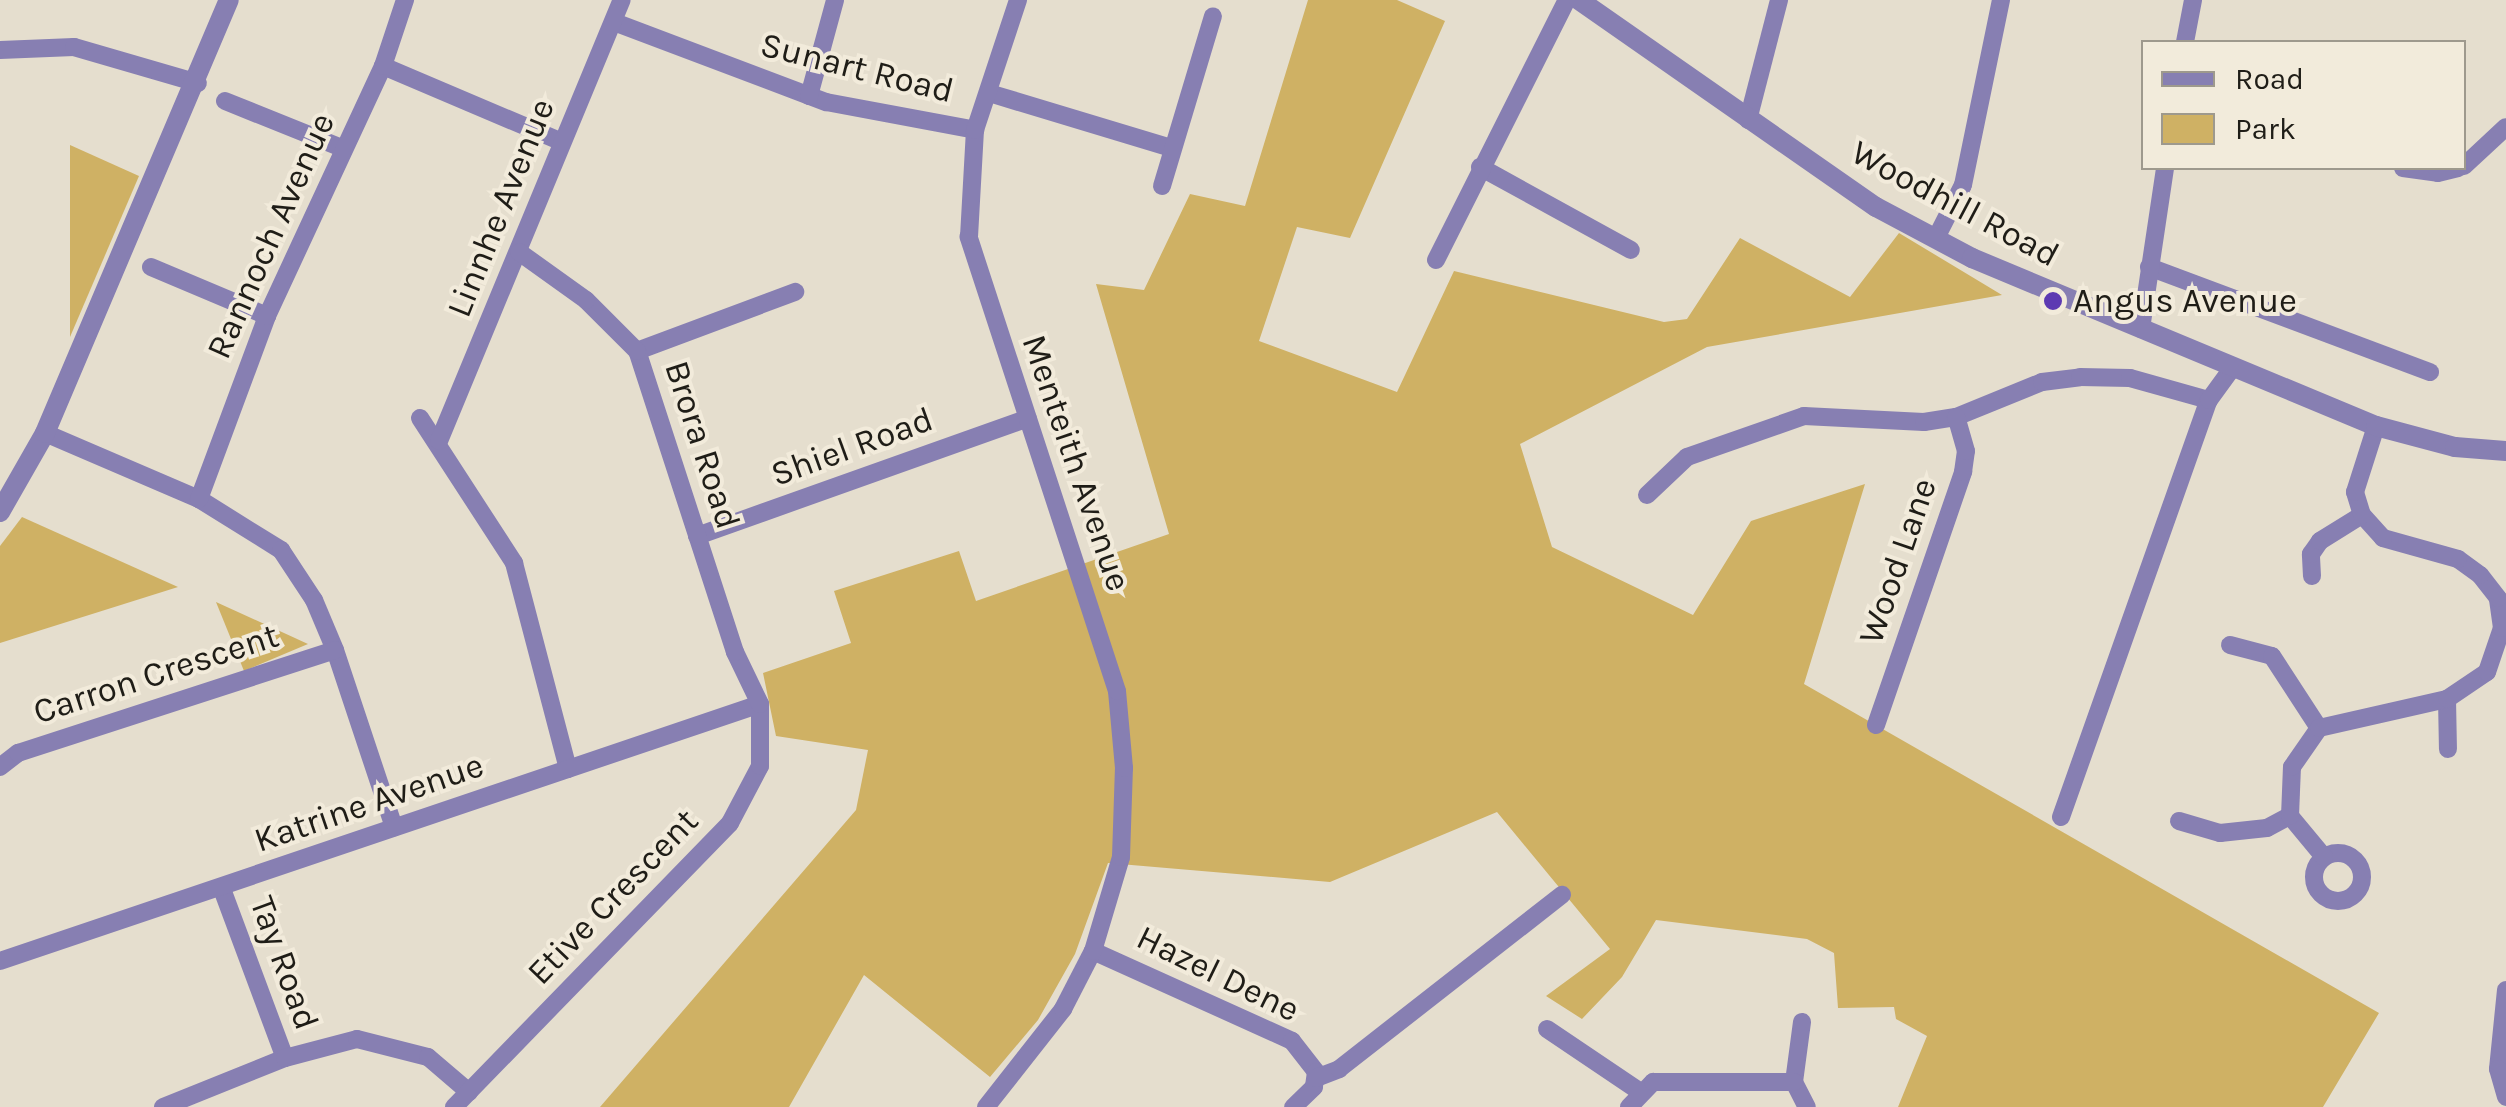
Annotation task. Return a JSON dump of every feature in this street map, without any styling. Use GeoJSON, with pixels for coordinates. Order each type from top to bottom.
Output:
{"type":"FeatureCollection","features":[{"type":"Feature","properties":{"kind":"street"},"geometry":{"type":"LineString","coordinates":[[0,512],[45,433],[198,83],[229,0]]}},
{"type":"Feature","properties":{"kind":"street","name":"Rannoch Avenue"},"geometry":{"type":"LineString","coordinates":[[198,499],[267,316],[382,66],[406,0]]}},
{"type":"Feature","properties":{"kind":"street","name":"Linnhe Avenue"},"geometry":{"type":"LineString","coordinates":[[439,441],[622,0]]}},
{"type":"Feature","properties":{"kind":"street"},"geometry":{"type":"LineString","coordinates":[[809,96],[834,0]]}},
{"type":"Feature","properties":{"kind":"street","name":"Menteith Avenue"},"geometry":{"type":"LineString","coordinates":[[986,1107],[1063,1009],[1093,951],[1120,857],[1124,768],[1117,692],[969,237],[975,130],[1018,0]]}},
{"type":"Feature","properties":{"kind":"street"},"geometry":{"type":"LineString","coordinates":[[1436,260],[1567,0]]}},
{"type":"Feature","properties":{"kind":"street","name":"Woodhill Road"},"geometry":{"type":"LineString","coordinates":[[1578,0],[1876,207],[1936,238],[2232,368],[2376,426],[2455,447],[2506,451]]}},
{"type":"Feature","properties":{"kind":"street"},"geometry":{"type":"LineString","coordinates":[[1748,120],[1779,0]]}},
{"type":"Feature","properties":{"kind":"street"},"geometry":{"type":"LineString","coordinates":[[1936,238],[1963,185],[2001,0]]}},
{"type":"Feature","properties":{"kind":"street"},"geometry":{"type":"LineString","coordinates":[[2185,40],[2192,0]]}},
{"type":"Feature","properties":{"kind":"street"},"geometry":{"type":"LineString","coordinates":[[1162,186],[1212,16]]}},
{"type":"Feature","properties":{"kind":"street","name":"Sunart Road"},"geometry":{"type":"LineString","coordinates":[[614,22],[809,96],[975,130]]}},
{"type":"Feature","properties":{"kind":"street"},"geometry":{"type":"LineString","coordinates":[[0,50],[74,47],[198,83]]}},
{"type":"Feature","properties":{"kind":"street"},"geometry":{"type":"LineString","coordinates":[[382,66],[562,142]]}},
{"type":"Feature","properties":{"kind":"street"},"geometry":{"type":"LineString","coordinates":[[989,92],[1171,148]]}},
{"type":"Feature","properties":{"kind":"street"},"geometry":{"type":"LineString","coordinates":[[225,101],[342,148]]}},
{"type":"Feature","properties":{"kind":"street"},"geometry":{"type":"LineString","coordinates":[[2466,162],[2506,126]]}},
{"type":"Feature","properties":{"kind":"street"},"geometry":{"type":"LineString","coordinates":[[1480,167],[1631,250]]}},
{"type":"Feature","properties":{"kind":"street"},"geometry":{"type":"LineString","coordinates":[[2141,329],[2164,170]]}},
{"type":"Feature","properties":{"kind":"street"},"geometry":{"type":"LineString","coordinates":[[2417,170],[2450,170]]}},
{"type":"Feature","properties":{"kind":"street","name":"Brora Road"},"geometry":{"type":"LineString","coordinates":[[519,252],[586,300],[637,352],[735,652],[760,704]]}},
{"type":"Feature","properties":{"kind":"street"},"geometry":{"type":"LineString","coordinates":[[151,267],[267,316]]}},
{"type":"Feature","properties":{"kind":"street"},"geometry":{"type":"LineString","coordinates":[[2149,267],[2430,372]]}},
{"type":"Feature","properties":{"kind":"street"},"geometry":{"type":"LineString","coordinates":[[637,352],[795,292]]}},
{"type":"Feature","properties":{"kind":"street"},"geometry":{"type":"LineString","coordinates":[[2061,816],[2209,400],[2232,368]]}},
{"type":"Feature","properties":{"kind":"street"},"geometry":{"type":"LineString","coordinates":[[1647,495],[1687,456],[1804,416],[1924,422],[1956,417],[2042,382],[2080,376],[2130,378],[2209,400]]}},
{"type":"Feature","properties":{"kind":"street","name":"Wood Lane"},"geometry":{"type":"LineString","coordinates":[[1876,725],[1964,472],[1966,452],[1956,417]]}},
{"type":"Feature","properties":{"kind":"street"},"geometry":{"type":"LineString","coordinates":[[420,418],[439,441],[514,563],[568,768]]}},
{"type":"Feature","properties":{"kind":"street","name":"Shiel Road"},"geometry":{"type":"LineString","coordinates":[[697,536],[1028,418]]}},
{"type":"Feature","properties":{"kind":"street"},"geometry":{"type":"LineString","coordinates":[[2324,857],[2290,816],[2292,767],[2319,728],[2447,700],[2487,672],[2502,628],[2502,595],[2458,559],[2383,538],[2362,516],[2355,492],[2376,426]]}},
{"type":"Feature","properties":{"kind":"street"},"geometry":{"type":"LineString","coordinates":[[45,433],[198,499],[281,550],[335,650],[394,827]]}},
{"type":"Feature","properties":{"kind":"street"},"geometry":{"type":"LineString","coordinates":[[2312,576],[2311,554],[2320,541],[2362,516]]}},
{"type":"Feature","properties":{"kind":"street"},"geometry":{"type":"LineString","coordinates":[[2230,646],[2272,656],[2319,728]]}},
{"type":"Feature","properties":{"kind":"street","name":"Carron Crescent"},"geometry":{"type":"LineString","coordinates":[[0,767],[18,752],[335,650]]}},
{"type":"Feature","properties":{"kind":"street"},"geometry":{"type":"LineString","coordinates":[[2447,700],[2448,749]]}},
{"type":"Feature","properties":{"kind":"street","name":"Katrine Avenue"},"geometry":{"type":"LineString","coordinates":[[0,961],[760,704]]}},
{"type":"Feature","properties":{"kind":"street","name":"Etive Crescent"},"geometry":{"type":"LineString","coordinates":[[454,1107],[730,823],[760,766],[760,704]]}},
{"type":"Feature","properties":{"kind":"street"},"geometry":{"type":"LineString","coordinates":[[2179,821],[2220,833],[2266,828],[2290,816]]}},
{"type":"Feature","properties":{"kind":"street","name":"Tay Road"},"geometry":{"type":"LineString","coordinates":[[222,889],[285,1058]]}},
{"type":"Feature","properties":{"kind":"street"},"geometry":{"type":"LineString","coordinates":[[1293,1107],[1313,1070],[1339,1069],[1562,895]]}},
{"type":"Feature","properties":{"kind":"street","name":"Hazel Dene"},"geometry":{"type":"LineString","coordinates":[[1093,951],[1274,1031],[1313,1070]]}},
{"type":"Feature","properties":{"kind":"street"},"geometry":{"type":"LineString","coordinates":[[2505,1000],[2498,1069],[2506,1097]]}},
{"type":"Feature","properties":{"kind":"street"},"geometry":{"type":"LineString","coordinates":[[1802,1022],[1794,1082],[1807,1107]]}},
{"type":"Feature","properties":{"kind":"street"},"geometry":{"type":"LineString","coordinates":[[1547,1029],[1634,1099],[1653,1082],[1794,1082]]}},
{"type":"Feature","properties":{"kind":"street"},"geometry":{"type":"LineString","coordinates":[[163,1107],[285,1058],[358,1039],[428,1058],[469,1092]]}},
{"type":"Feature","properties":{"kind":"green space"},"geometry":{"type":"Polygon","coordinates":[[[1308,0],[1397,0],[1445,21],[1350,238],[1297,227],[1259,341],[1397,392],[1454,271],[1664,322],[1687,319],[1740,238],[1850,297],[1899,233],[2002,295],[1707,347],[1520,444],[1552,547],[1693,615],[1751,521],[1865,484],[1804,684],[2379,1013],[2323,1107],[1898,1107],[1927,1036],[1896,1019],[1894,1007],[1838,1008],[1834,953],[1807,939],[1656,920],[1622,977],[1582,1019],[1546,996],[1610,949],[1497,812],[1330,882],[1108,863],[1075,954],[1038,1020],[990,1077],[864,975],[789,1107],[600,1107],[856,810],[868,750],[776,736],[763,673],[851,643],[834,591],[959,551],[976,601],[1169,534],[1096,284],[1144,290],[1190,194],[1245,206],[1308,0]]]}},
{"type":"Feature","properties":{"kind":"green space"},"geometry":{"type":"Polygon","coordinates":[[[70,145],[139,176],[70,337],[70,145]]]}},
{"type":"Feature","properties":{"kind":"green space"},"geometry":{"type":"Polygon","coordinates":[[[22,517],[178,587],[0,643],[0,546],[22,517]]]}},
{"type":"Feature","properties":{"kind":"green space"},"geometry":{"type":"Polygon","coordinates":[[[216,602],[308,644],[244,671],[216,602]]]}},
{"type":"Feature","properties":{"kind":"place","name":"Angus Avenue"},"geometry":{"type":"Point","coordinates":[2053,301]}}]}
